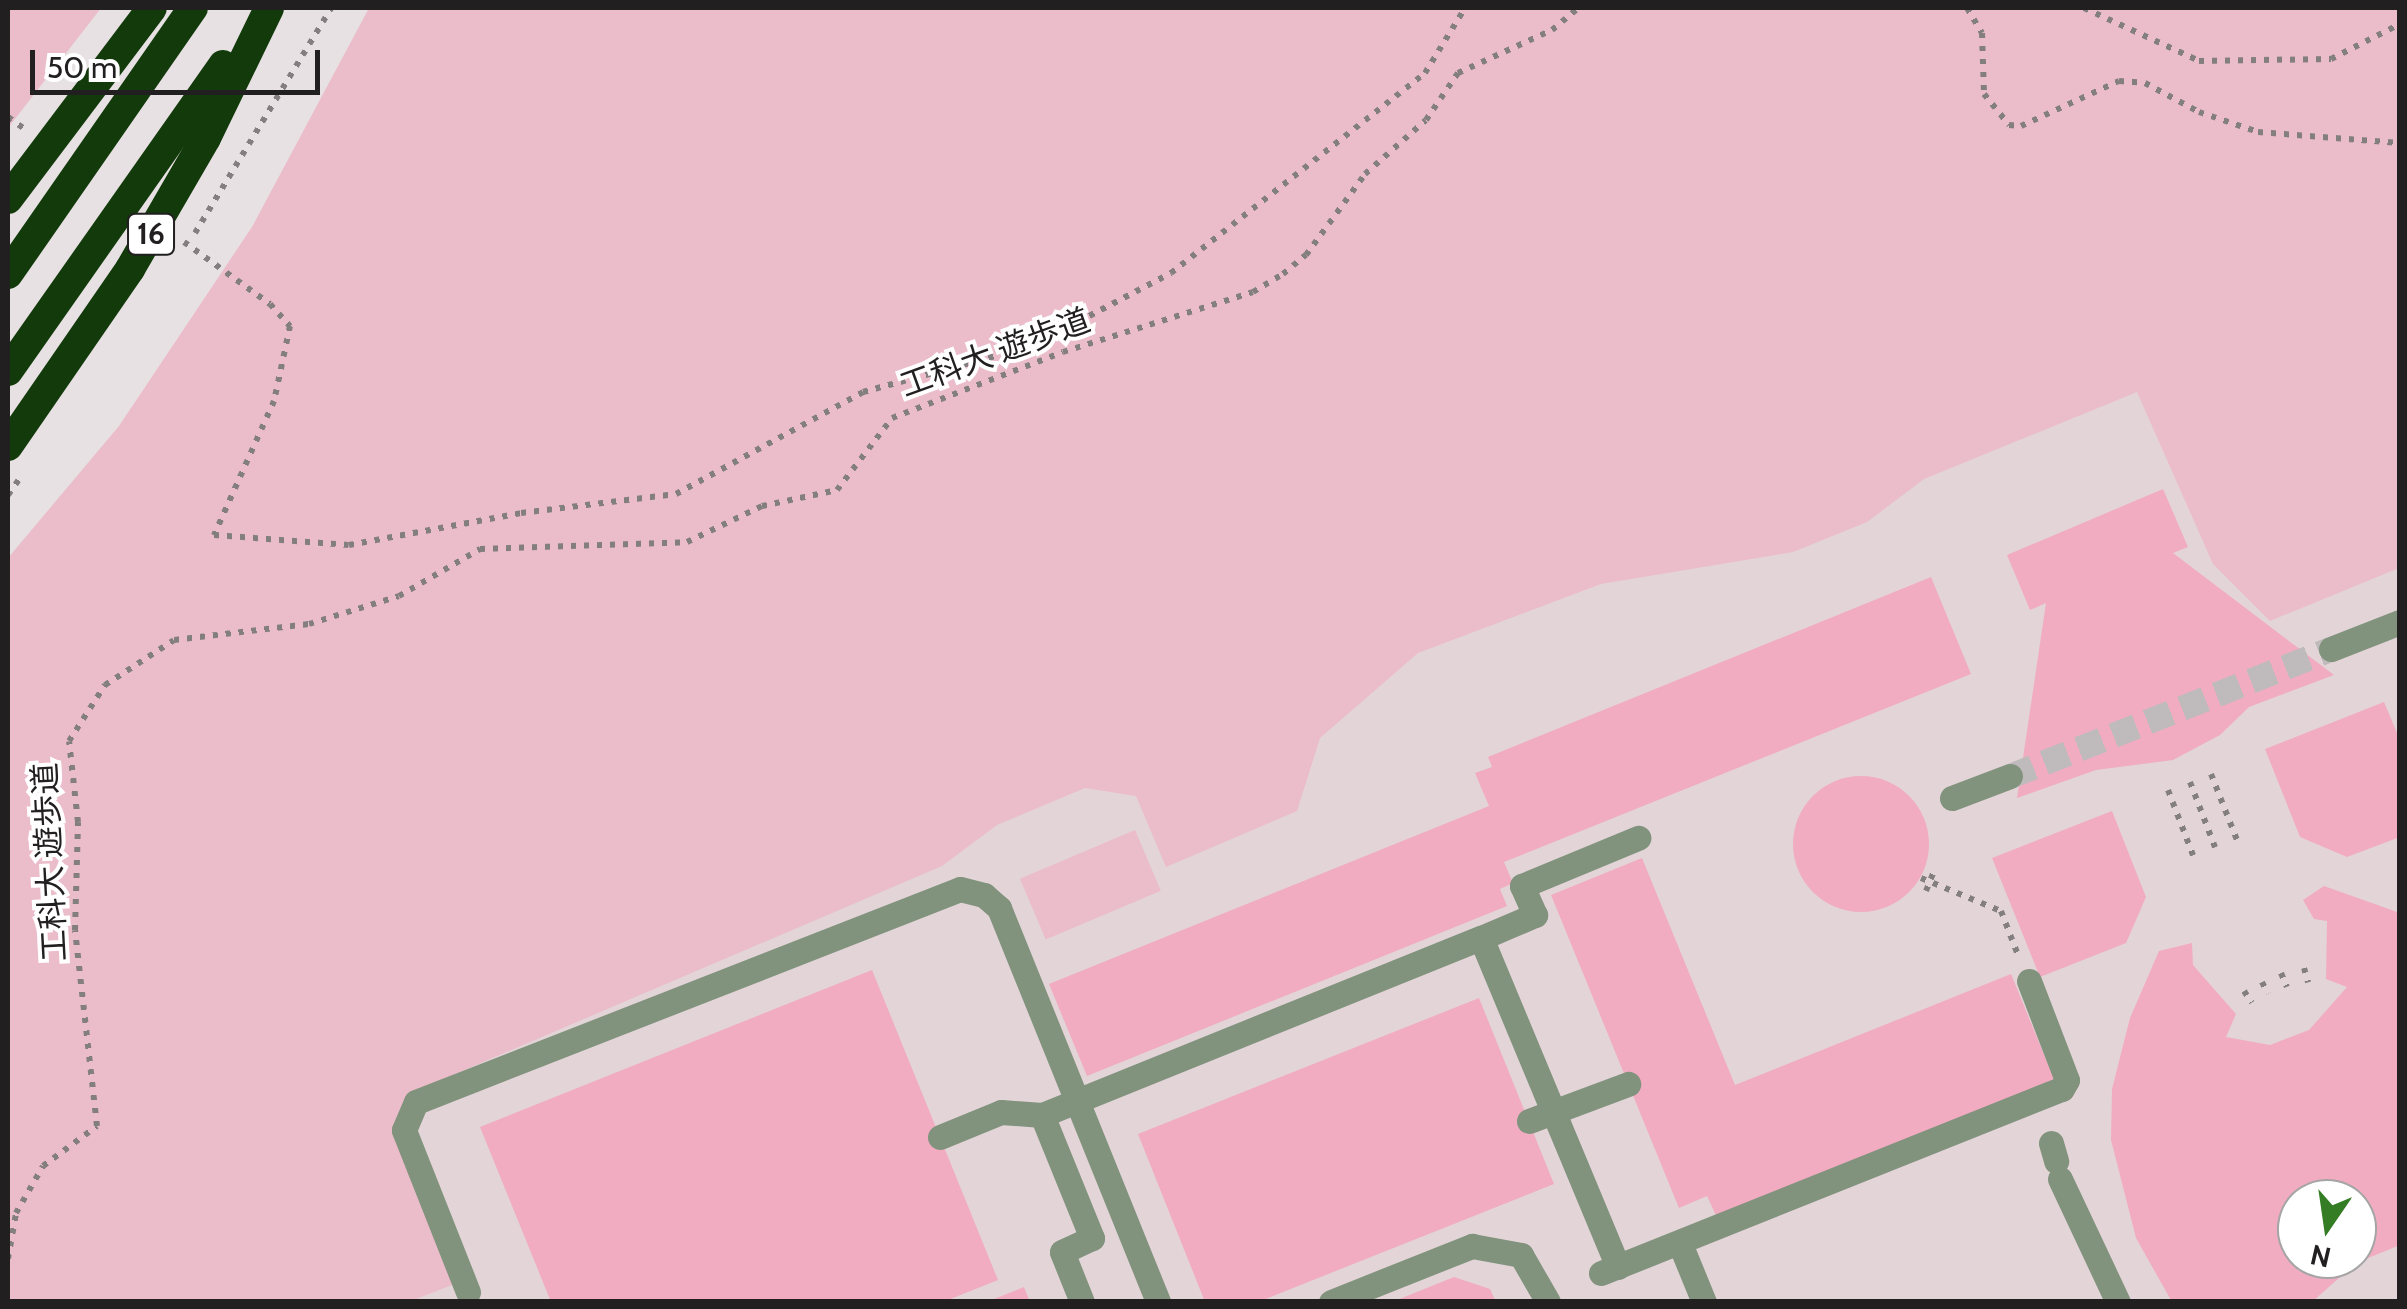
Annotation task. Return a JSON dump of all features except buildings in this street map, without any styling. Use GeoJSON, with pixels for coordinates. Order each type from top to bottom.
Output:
{"type":"FeatureCollection","features":[{"type":"Feature","properties":{"kind":"highway"},"geometry":{"type":"LineString","coordinates":[[8,200],[152,8]]}},
{"type":"Feature","properties":{"kind":"highway"},"geometry":{"type":"LineString","coordinates":[[8,274],[193,8]]}},
{"type":"Feature","properties":{"kind":"highway","name":"16"},"geometry":{"type":"LineString","coordinates":[[8,372],[137,194],[260,8]]}},
{"type":"Feature","properties":{"kind":"highway","name":"16"},"geometry":{"type":"LineString","coordinates":[[8,446],[130,269],[206,138],[269,8]]}},
{"type":"Feature","properties":{"kind":"street"},"geometry":{"type":"LineString","coordinates":[[2330,649],[2400,622]]}},
{"type":"Feature","properties":{"kind":"street"},"geometry":{"type":"LineString","coordinates":[[1952,798],[2010,776]]}},
{"type":"Feature","properties":{"kind":"street"},"geometry":{"type":"LineString","coordinates":[[940,1136],[1001,1112],[1042,1115],[1534,915],[1517,884],[1638,838]]}},
{"type":"Feature","properties":{"kind":"street"},"geometry":{"type":"LineString","coordinates":[[468,1292],[404,1130],[416,1102],[937,893],[960,889],[984,895],[998,908],[1158,1302]]}},
{"type":"Feature","properties":{"kind":"street"},"geometry":{"type":"LineString","coordinates":[[1480,938],[1609,1270],[2050,1142]]}},
{"type":"Feature","properties":{"kind":"street"},"geometry":{"type":"LineString","coordinates":[[2029,981],[2067,1080],[2050,1142],[2118,1302]]}},
{"type":"Feature","properties":{"kind":"street"},"geometry":{"type":"LineString","coordinates":[[1529,1122],[1628,1084]]}},
{"type":"Feature","properties":{"kind":"street"},"geometry":{"type":"LineString","coordinates":[[1042,1115],[1071,1163],[1092,1238],[1062,1252],[1082,1302]]}},
{"type":"Feature","properties":{"kind":"street"},"geometry":{"type":"LineString","coordinates":[[1330,1302],[1472,1246],[1521,1255],[1548,1302]]}},
{"type":"Feature","properties":{"kind":"street"},"geometry":{"type":"LineString","coordinates":[[1681,1246],[1704,1302]]}},
{"type":"Feature","properties":{"kind":"path"},"geometry":{"type":"LineString","coordinates":[[270,304],[290,326],[274,401],[214,534],[349,545],[521,513],[676,494],[863,392],[1032,346],[1171,273],[1425,73],[1465,8]]}},
{"type":"Feature","properties":{"kind":"path","name":"工科大 遊歩道"},"geometry":{"type":"LineString","coordinates":[[8,1259],[16,1213],[42,1166],[96,1126],[75,930],[78,822],[69,741],[105,685],[174,640],[309,624],[399,596],[480,549],[687,542],[762,506],[837,490],[892,418],[1062,352],[1253,292],[1283,274],[1306,255],[1365,174],[1426,120],[1458,72],[1552,30],[1578,8]]}},
{"type":"Feature","properties":{"kind":"path"},"geometry":{"type":"LineString","coordinates":[[1967,8],[1982,33],[1984,94],[2009,125],[2022,126],[2119,81],[2144,83],[2199,112],[2258,132],[2400,142]]}},
{"type":"Feature","properties":{"kind":"path"},"geometry":{"type":"LineString","coordinates":[[2084,8],[2199,61],[2331,59],[2400,24]]}},
{"type":"Feature","properties":{"kind":"path"},"geometry":{"type":"LineString","coordinates":[[2212,774],[2237,840]]}},
{"type":"Feature","properties":{"kind":"path"},"geometry":{"type":"LineString","coordinates":[[2190,782],[2214,847]]}},
{"type":"Feature","properties":{"kind":"path"},"geometry":{"type":"LineString","coordinates":[[2168,790],[2193,855]]}},
{"type":"Feature","properties":{"kind":"path"},"geometry":{"type":"LineString","coordinates":[[1926,891],[1934,869]]}},
{"type":"Feature","properties":{"kind":"path"},"geometry":{"type":"LineString","coordinates":[[1920,878],[2000,911],[2029,981]]}},
{"type":"Feature","properties":{"kind":"path"},"geometry":{"type":"LineString","coordinates":[[2304,968],[2308,982]]}},
{"type":"Feature","properties":{"kind":"path"},"geometry":{"type":"LineString","coordinates":[[2281,974],[2287,987]]}},
{"type":"Feature","properties":{"kind":"path"},"geometry":{"type":"LineString","coordinates":[[2262,982],[2268,994]]}},
{"type":"Feature","properties":{"kind":"path"},"geometry":{"type":"LineString","coordinates":[[2244,991],[2252,1003]]}},
{"type":"Feature","properties":{"kind":"shaded area"},"geometry":{"type":"Polygon","coordinates":[[[8,8],[101,8],[8,128],[8,8]]]}},
{"type":"Feature","properties":{"kind":"shaded area"},"geometry":{"type":"Polygon","coordinates":[[[369,8],[2399,8],[2399,568],[2270,621],[2213,564],[2137,392],[1924,479],[1867,522],[1793,552],[1601,584],[1418,653],[1320,738],[1297,811],[1166,867],[1136,796],[1085,788],[997,825],[942,866],[434,1083],[416,1131],[452,1285],[411,1301],[8,1301],[8,558],[119,426],[252,227],[369,8]]]}},
{"type":"Feature","properties":{"kind":"shaded area"},"geometry":{"type":"Polygon","coordinates":[[[2399,40],[2399,1301],[8,1302],[8,762],[2399,40]]]}},
{"type":"Feature","properties":{"kind":"shaded area"},"geometry":{"type":"Polygon","coordinates":[[[1135,830],[1161,891],[1046,940],[1020,879],[1135,830]]]}},
{"type":"Feature","properties":{"kind":"tunnel"},"geometry":{"type":"LineString","coordinates":[[2010,776],[2331,649]]}}]}
